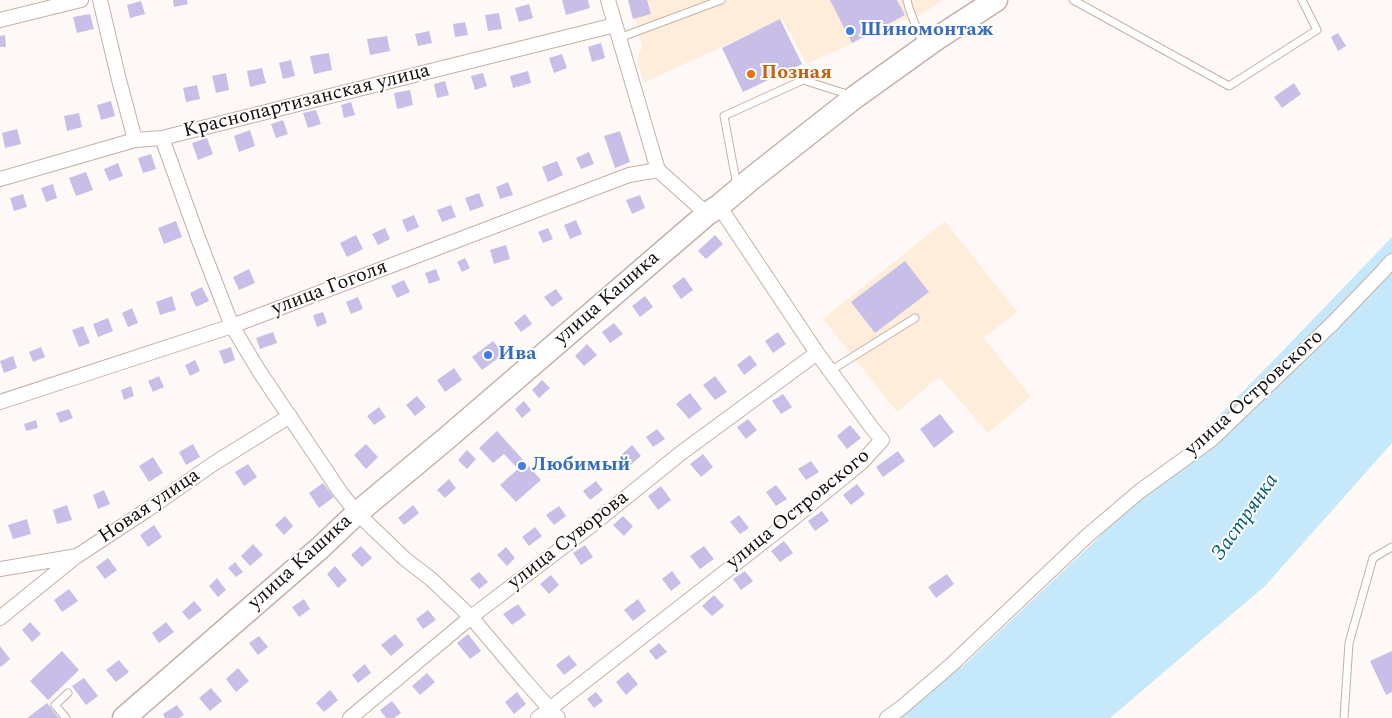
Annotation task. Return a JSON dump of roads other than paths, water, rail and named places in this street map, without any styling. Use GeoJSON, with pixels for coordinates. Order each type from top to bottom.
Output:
{"type":"FeatureCollection","features":[{"type":"Feature","properties":{"kind":"highway","name":"улица Кашика"},"geometry":{"type":"LineString","coordinates":[[124,718],[312,555],[357,513],[737,190],[855,97],[996,0]]}},
{"type":"Feature","properties":{"kind":"street"},"geometry":{"type":"LineString","coordinates":[[0,20],[81,0]]}},
{"type":"Feature","properties":{"kind":"street"},"geometry":{"type":"LineString","coordinates":[[100,0],[136,140]]}},
{"type":"Feature","properties":{"kind":"street"},"geometry":{"type":"LineString","coordinates":[[608,0],[658,170]]}},
{"type":"Feature","properties":{"kind":"street","name":"Краснопартизанская улица"},"geometry":{"type":"LineString","coordinates":[[0,179],[136,140],[162,138],[617,32]]}},
{"type":"Feature","properties":{"kind":"street"},"geometry":{"type":"LineString","coordinates":[[162,138],[232,326],[259,371],[341,493],[357,513],[405,559],[431,579],[471,617],[553,713]]}},
{"type":"Feature","properties":{"kind":"street","name":"улица Островского"},"geometry":{"type":"LineString","coordinates":[[538,718],[553,713],[862,462],[882,440],[713,210],[658,170]]}},
{"type":"Feature","properties":{"kind":"street","name":"улица Гоголя"},"geometry":{"type":"LineString","coordinates":[[0,402],[232,326],[630,175],[658,170]]}},
{"type":"Feature","properties":{"kind":"street","name":"улица Островского"},"geometry":{"type":"LineString","coordinates":[[887,718],[950,666],[1087,536],[1140,491],[1212,439],[1333,323],[1392,260]]}},
{"type":"Feature","properties":{"kind":"street","name":"улица Суворова"},"geometry":{"type":"LineString","coordinates":[[350,718],[471,617],[588,528],[682,453],[817,354]]}},
{"type":"Feature","properties":{"kind":"street","name":"Новая улица"},"geometry":{"type":"LineString","coordinates":[[0,569],[77,556],[213,464],[290,416]]}},
{"type":"Feature","properties":{"kind":"street"},"geometry":{"type":"LineString","coordinates":[[0,618],[77,556]]}},
{"type":"Feature","properties":{"kind":"lane"},"geometry":{"type":"LineString","coordinates":[[617,32],[721,0]]}},
{"type":"Feature","properties":{"kind":"lane"},"geometry":{"type":"LineString","coordinates":[[907,0],[924,48]]}},
{"type":"Feature","properties":{"kind":"lane"},"geometry":{"type":"LineString","coordinates":[[1073,0],[1229,86],[1318,30],[1302,0]]}},
{"type":"Feature","properties":{"kind":"lane"},"geometry":{"type":"LineString","coordinates":[[737,190],[724,116],[803,80],[855,97]]}},
{"type":"Feature","properties":{"kind":"lane"},"geometry":{"type":"LineString","coordinates":[[830,371],[915,318]]}},
{"type":"Feature","properties":{"kind":"lane"},"geometry":{"type":"LineString","coordinates":[[1344,718],[1349,643],[1354,624],[1373,558],[1392,547]]}},
{"type":"Feature","properties":{"kind":"lane"},"geometry":{"type":"LineString","coordinates":[[66,718],[55,705],[68,693]]}},
{"type":"Feature","properties":{"kind":"water","name":"Застрянка"},"geometry":{"type":"Polygon","coordinates":[[[1392,237],[1392,443],[1265,586],[1110,718],[890,718],[964,665],[1097,539],[1392,237]]]}},
{"type":"Feature","properties":{"kind":"place","name":"Шиномонтаж"},"geometry":{"type":"Point","coordinates":[850,31]}},
{"type":"Feature","properties":{"kind":"place","name":"Позная"},"geometry":{"type":"Point","coordinates":[751,74]}},
{"type":"Feature","properties":{"kind":"place","name":"Ива"},"geometry":{"type":"Point","coordinates":[488,355]}},
{"type":"Feature","properties":{"kind":"place","name":"Любимый"},"geometry":{"type":"Point","coordinates":[522,466]}}]}
